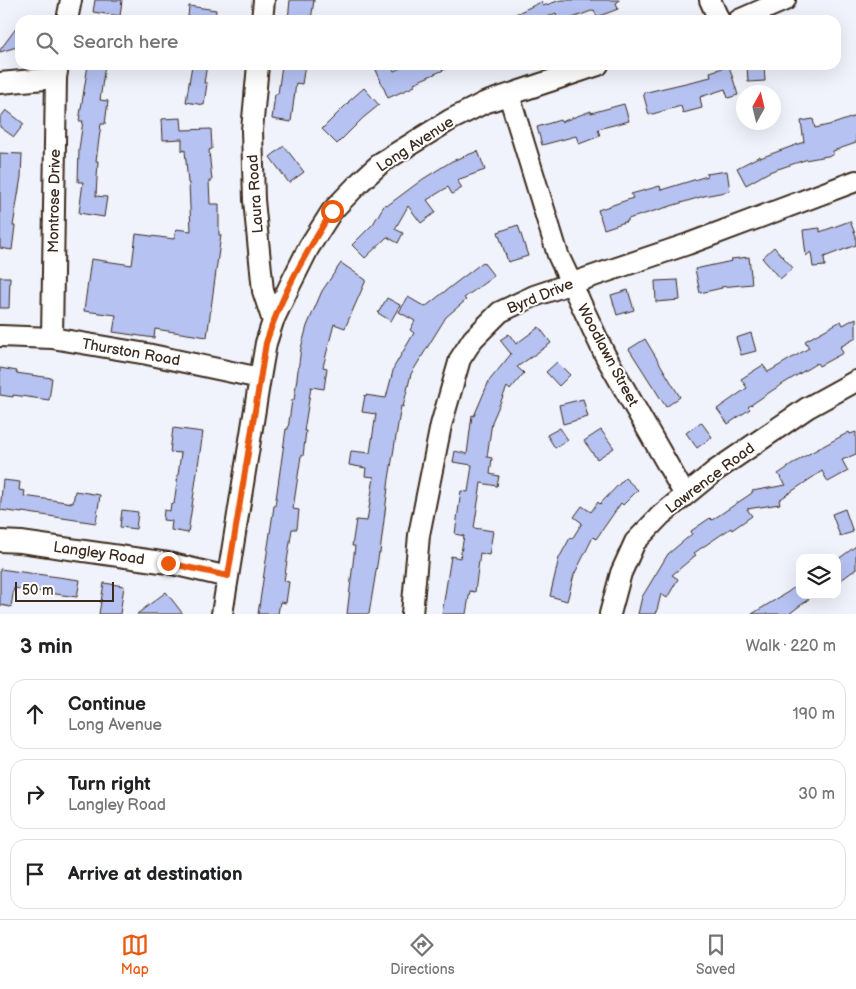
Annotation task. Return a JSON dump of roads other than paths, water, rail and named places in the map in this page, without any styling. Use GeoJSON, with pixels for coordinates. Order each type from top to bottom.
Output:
{"type":"FeatureCollection","features":[{"type":"Feature","properties":{"kind":"street"},"geometry":{"type":"LineString","coordinates":[[68,15],[71,0]]}},
{"type":"Feature","properties":{"kind":"street"},"geometry":{"type":"LineString","coordinates":[[262,15],[264,0]]}},
{"type":"Feature","properties":{"kind":"street"},"geometry":{"type":"LineString","coordinates":[[710,0],[717,15]]}},
{"type":"Feature","properties":{"kind":"street"},"geometry":{"type":"LineString","coordinates":[[750,15],[785,0]]}},
{"type":"Feature","properties":{"kind":"street","name":"Laura Road"},"geometry":{"type":"LineString","coordinates":[[258,70],[252,130],[254,200],[263,291],[273,321]]}},
{"type":"Feature","properties":{"kind":"street","name":"Long Avenue"},"geometry":{"type":"LineString","coordinates":[[222,614],[266,343],[273,321],[290,285],[332,211],[382,162],[450,120],[484,103],[583,70]]}},
{"type":"Feature","properties":{"kind":"street"},"geometry":{"type":"LineString","coordinates":[[0,83],[57,71]]}},
{"type":"Feature","properties":{"kind":"street","name":"Montrose Drive"},"geometry":{"type":"LineString","coordinates":[[52,338],[57,71]]}},
{"type":"Feature","properties":{"kind":"street","name":"Woodlawn Street"},"geometry":{"type":"LineString","coordinates":[[509,95],[558,255],[605,355],[685,495]]}},
{"type":"Feature","properties":{"kind":"street","name":"Byrd Drive"},"geometry":{"type":"LineString","coordinates":[[412,614],[419,535],[441,425],[460,359],[473,339],[500,312],[534,296],[688,244],[856,181]]}},
{"type":"Feature","properties":{"kind":"street","name":"Thurston Road"},"geometry":{"type":"LineString","coordinates":[[0,336],[52,338],[147,354],[260,378]]}},
{"type":"Feature","properties":{"kind":"street","name":"Lawrence Road"},"geometry":{"type":"LineString","coordinates":[[610,614],[621,573],[635,542],[662,515],[715,471],[807,408],[856,381]]}},
{"type":"Feature","properties":{"kind":"street","name":"Langley Road"},"geometry":{"type":"LineString","coordinates":[[0,540],[168,563],[228,576]]}}]}
